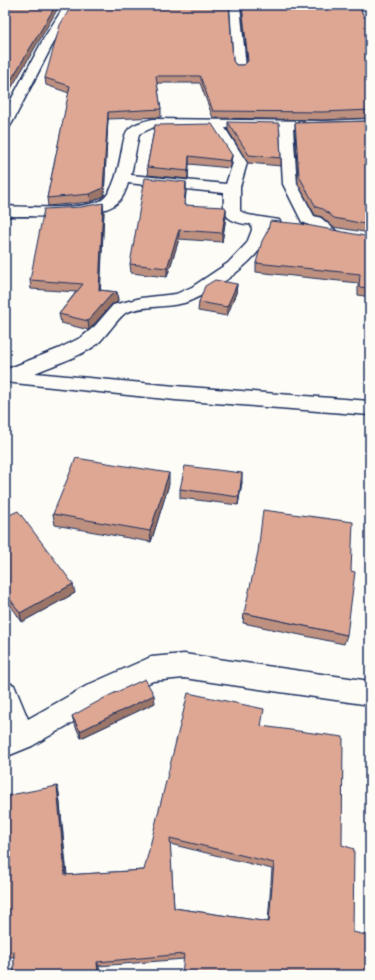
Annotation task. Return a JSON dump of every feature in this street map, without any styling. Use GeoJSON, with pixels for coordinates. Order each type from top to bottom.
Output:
{"type":"FeatureCollection","features":[{"type":"Feature","properties":{"kind":"street"},"geometry":{"type":"LineString","coordinates":[[5,123],[50,38],[70,5]]}},
{"type":"Feature","properties":{"kind":"street"},"geometry":{"type":"LineString","coordinates":[[235,5],[240,68]]}},
{"type":"Feature","properties":{"kind":"street"},"geometry":{"type":"LineString","coordinates":[[361,5],[370,23]]}},
{"type":"Feature","properties":{"kind":"street"},"geometry":{"type":"LineString","coordinates":[[5,211],[62,212],[98,206],[112,200],[118,191],[134,132],[143,126],[153,123],[370,123]]}},
{"type":"Feature","properties":{"kind":"street"},"geometry":{"type":"LineString","coordinates":[[216,124],[240,163],[236,171],[232,189],[232,213],[247,220],[249,219],[335,234],[315,221],[308,219],[290,184],[286,124]]}},
{"type":"Feature","properties":{"kind":"street"},"geometry":{"type":"LineString","coordinates":[[121,178],[232,189]]}},
{"type":"Feature","properties":{"kind":"street"},"geometry":{"type":"LineString","coordinates":[[6,376],[65,353],[89,341],[101,330],[119,309],[141,303],[179,299],[198,291],[234,267],[254,244],[260,230],[259,221]]}},
{"type":"Feature","properties":{"kind":"street"},"geometry":{"type":"LineString","coordinates":[[6,376],[175,393],[370,408]]}},
{"type":"Feature","properties":{"kind":"street"},"geometry":{"type":"LineString","coordinates":[[5,694],[13,741],[99,693],[151,669],[184,666],[370,693]]}},
{"type":"Feature","properties":{"kind":"building"},"geometry":{"type":"Polygon","coordinates":[[[5,5],[56,5],[5,90],[5,5]]]}},
{"type":"Feature","properties":{"kind":"building"},"geometry":{"type":"Polygon","coordinates":[[[72,5],[229,5],[233,61],[236,65],[244,65],[248,61],[242,5],[359,5],[364,17],[370,20],[370,110],[323,112],[213,111],[200,76],[156,76],[161,109],[108,112],[103,188],[90,194],[47,198],[70,86],[45,78],[60,25],[72,5]]]}},
{"type":"Feature","properties":{"kind":"building"},"geometry":{"type":"Polygon","coordinates":[[[370,121],[370,225],[334,218],[323,209],[316,207],[299,176],[295,123],[370,121]]]}},
{"type":"Feature","properties":{"kind":"building"},"geometry":{"type":"Polygon","coordinates":[[[228,122],[279,123],[281,158],[249,155],[228,122]]]}},
{"type":"Feature","properties":{"kind":"building"},"geometry":{"type":"Polygon","coordinates":[[[212,124],[232,155],[230,161],[189,156],[188,171],[147,167],[155,125],[212,124]]]}},
{"type":"Feature","properties":{"kind":"building"},"geometry":{"type":"Polygon","coordinates":[[[145,178],[186,182],[184,205],[225,207],[226,209],[222,233],[179,230],[167,268],[130,264],[145,178]]]}},
{"type":"Feature","properties":{"kind":"building"},"geometry":{"type":"Polygon","coordinates":[[[103,203],[99,290],[117,292],[116,294],[111,295],[88,321],[59,314],[83,284],[30,280],[44,209],[81,207],[103,203]]]}},
{"type":"Feature","properties":{"kind":"building"},"geometry":{"type":"Polygon","coordinates":[[[270,221],[301,224],[370,237],[370,288],[359,287],[360,274],[256,263],[262,241],[268,230],[270,221]]]}},
{"type":"Feature","properties":{"kind":"building"},"geometry":{"type":"Polygon","coordinates":[[[215,280],[237,284],[227,307],[199,302],[205,286],[215,280]]]}},
{"type":"Feature","properties":{"kind":"building"},"geometry":{"type":"Polygon","coordinates":[[[76,458],[169,473],[150,531],[53,514],[76,458]]]}},
{"type":"Feature","properties":{"kind":"building"},"geometry":{"type":"Polygon","coordinates":[[[185,466],[242,473],[239,497],[180,489],[185,466]]]}},
{"type":"Feature","properties":{"kind":"building"},"geometry":{"type":"Polygon","coordinates":[[[263,510],[353,522],[351,571],[355,572],[347,635],[244,613],[258,552],[263,510]]]}},
{"type":"Feature","properties":{"kind":"building"},"geometry":{"type":"Polygon","coordinates":[[[18,511],[73,584],[20,613],[5,592],[5,517],[18,511]]]}},
{"type":"Feature","properties":{"kind":"building"},"geometry":{"type":"Polygon","coordinates":[[[145,679],[154,695],[80,731],[72,716],[108,696],[145,679]]]}},
{"type":"Feature","properties":{"kind":"building"},"geometry":{"type":"Polygon","coordinates":[[[188,693],[264,709],[261,726],[343,737],[342,845],[354,849],[353,932],[370,936],[370,975],[182,975],[184,954],[97,962],[98,975],[14,975],[14,951],[5,953],[5,796],[57,786],[65,875],[144,870],[188,693]],[[170,838],[174,908],[269,922],[274,863],[170,838]]]}}]}
